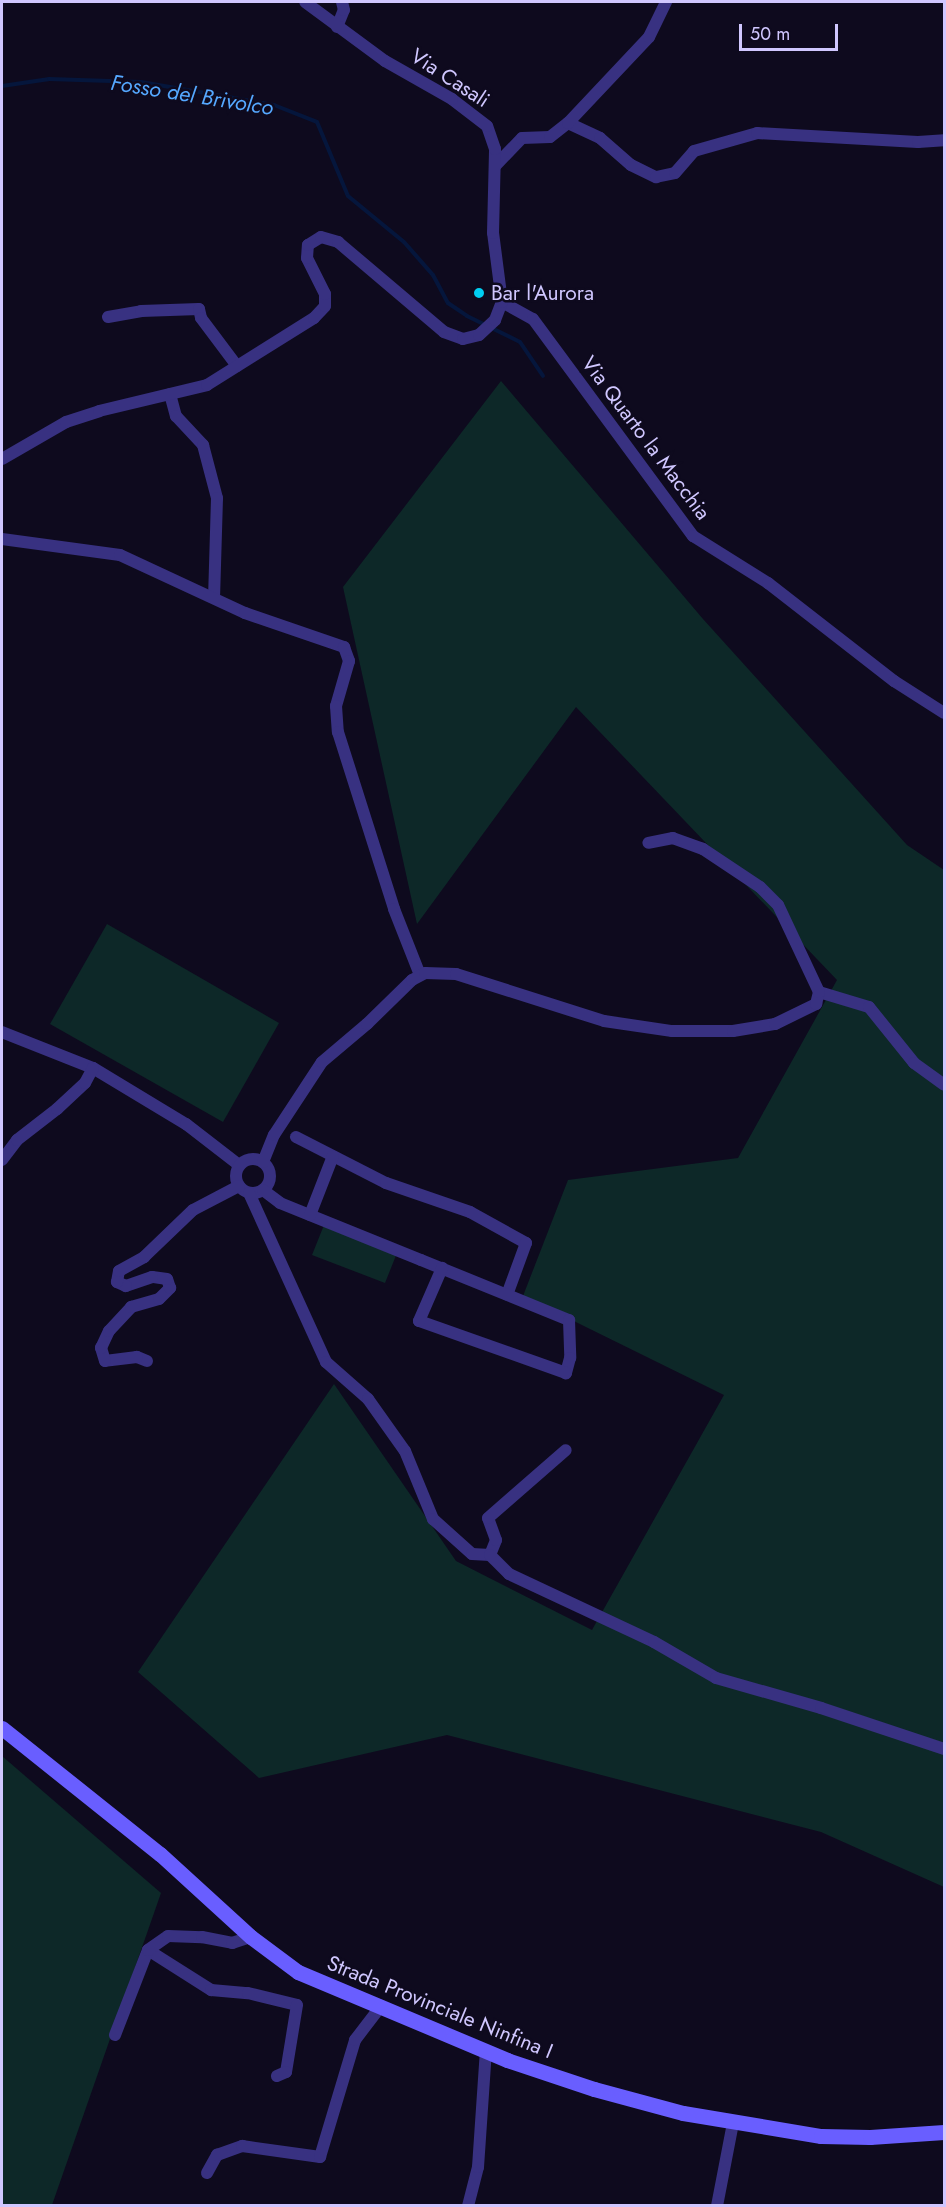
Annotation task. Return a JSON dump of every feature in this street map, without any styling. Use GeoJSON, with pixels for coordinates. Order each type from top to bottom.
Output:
{"type":"FeatureCollection","features":[{"type":"Feature","properties":{"kind":"main road","name":"Strada Provinciale Ninfina I"},"geometry":{"type":"LineString","coordinates":[[2,1728],[160,1854],[251,1937],[298,1972],[486,2051],[594,2089],[683,2114],[790,2133],[848,2137],[945,2132]]}},
{"type":"Feature","properties":{"kind":"street","name":"Via Casali"},"geometry":{"type":"LineString","coordinates":[[305,2],[385,61],[452,99],[487,126],[495,149],[493,233],[502,302]]}},
{"type":"Feature","properties":{"kind":"street"},"geometry":{"type":"LineString","coordinates":[[337,27],[344,10],[342,2]]}},
{"type":"Feature","properties":{"kind":"street"},"geometry":{"type":"LineString","coordinates":[[495,166],[522,138],[550,137],[568,123],[649,37],[666,2]]}},
{"type":"Feature","properties":{"kind":"street"},"geometry":{"type":"LineString","coordinates":[[568,123],[600,138],[630,165],[656,177],[675,172],[694,152],[757,133],[918,142],[945,140]]}},
{"type":"Feature","properties":{"kind":"street"},"geometry":{"type":"LineString","coordinates":[[2,459],[66,422],[99,411],[207,385],[314,318],[325,306],[326,294],[307,258],[308,245],[321,237],[338,242],[444,332],[463,339],[479,335],[495,320],[502,302]]}},
{"type":"Feature","properties":{"kind":"street","name":"Via Quarto la Macchia"},"geometry":{"type":"LineString","coordinates":[[502,302],[533,319],[693,536],[768,583],[894,681],[945,713]]}},
{"type":"Feature","properties":{"kind":"street"},"geometry":{"type":"LineString","coordinates":[[108,317],[141,311],[199,309],[201,318],[237,366]]}},
{"type":"Feature","properties":{"kind":"street"},"geometry":{"type":"LineString","coordinates":[[170,394],[176,416],[203,445],[217,498],[214,598]]}},
{"type":"Feature","properties":{"kind":"street"},"geometry":{"type":"LineString","coordinates":[[2,539],[120,555],[288,630],[344,647],[350,661],[336,705],[338,732],[394,909],[420,975]]}},
{"type":"Feature","properties":{"kind":"street"},"geometry":{"type":"LineString","coordinates":[[263,1162],[274,1136],[322,1062],[367,1024],[412,980],[424,973],[456,974],[604,1021],[672,1031],[733,1031],[775,1024],[816,1004],[819,992],[778,905],[760,887],[703,849],[673,838],[648,843]]}},
{"type":"Feature","properties":{"kind":"street"},"geometry":{"type":"LineString","coordinates":[[819,992],[869,1007],[914,1064],[945,1085]]}},
{"type":"Feature","properties":{"kind":"street"},"geometry":{"type":"LineString","coordinates":[[2,1032],[93,1068],[186,1124],[239,1166]]}},
{"type":"Feature","properties":{"kind":"street"},"geometry":{"type":"LineString","coordinates":[[2,1160],[17,1140],[57,1109],[85,1083],[93,1068]]}},
{"type":"Feature","properties":{"kind":"street"},"geometry":{"type":"LineString","coordinates":[[296,1137],[386,1183],[470,1212],[526,1243],[507,1295]]}},
{"type":"Feature","properties":{"kind":"street"},"geometry":{"type":"LineString","coordinates":[[310,1215],[333,1156]]}},
{"type":"Feature","properties":{"kind":"street"},"geometry":{"type":"LineString","coordinates":[[263,1190],[270,1176],[263,1162],[251,1158],[239,1166],[236,1176],[326,1362],[369,1399],[399,1443],[433,1518],[472,1554],[490,1555],[509,1574],[654,1642],[716,1678],[821,1708],[945,1749]]}},
{"type":"Feature","properties":{"kind":"street"},"geometry":{"type":"LineString","coordinates":[[147,1361],[137,1357],[105,1361],[100,1348],[109,1331],[132,1307],[159,1299],[170,1288],[166,1279],[152,1277],[126,1286],[117,1282],[119,1270],[144,1257],[193,1210],[244,1189],[263,1190],[280,1203],[442,1268],[569,1320],[570,1358],[566,1373],[419,1321],[442,1268]]}},
{"type":"Feature","properties":{"kind":"street"},"geometry":{"type":"LineString","coordinates":[[490,1555],[496,1540],[488,1518],[566,1450]]}},
{"type":"Feature","properties":{"kind":"street"},"geometry":{"type":"LineString","coordinates":[[115,2035],[148,1950],[168,1936],[202,1937],[232,1943],[251,1937]]}},
{"type":"Feature","properties":{"kind":"street"},"geometry":{"type":"LineString","coordinates":[[148,1950],[211,1990],[248,1993],[297,2005],[286,2072],[277,2076]]}},
{"type":"Feature","properties":{"kind":"street"},"geometry":{"type":"LineString","coordinates":[[207,2173],[217,2156],[242,2146],[320,2157],[355,2040],[381,2006]]}},
{"type":"Feature","properties":{"kind":"street"},"geometry":{"type":"LineString","coordinates":[[468,2205],[478,2167],[486,2051]]}},
{"type":"Feature","properties":{"kind":"street"},"geometry":{"type":"LineString","coordinates":[[717,2205],[734,2123]]}},
{"type":"Feature","properties":{"kind":"green space"},"geometry":{"type":"Polygon","coordinates":[[[501,381],[703,619],[907,845],[944,870],[944,1887],[821,1832],[447,1735],[259,1778],[138,1672],[334,1384],[456,1561],[592,1630],[724,1395],[523,1296],[568,1180],[738,1158],[837,980],[576,707],[417,924],[343,587],[501,381]]]}},
{"type":"Feature","properties":{"kind":"green space"},"geometry":{"type":"Polygon","coordinates":[[[107,924],[279,1023],[223,1122],[50,1024],[107,924]]]}},
{"type":"Feature","properties":{"kind":"green space"},"geometry":{"type":"Polygon","coordinates":[[[324,1225],[397,1253],[385,1283],[312,1255],[324,1225]]]}},
{"type":"Feature","properties":{"kind":"green space"},"geometry":{"type":"Polygon","coordinates":[[[2,1756],[161,1893],[52,2205],[2,2205],[2,1756]]]}},
{"type":"Feature","properties":{"kind":"waterway","name":"Fosso del Brivolco"},"geometry":{"type":"LineString","coordinates":[[2,86],[49,79],[141,82],[274,105],[317,122],[348,196],[404,242],[433,275],[448,303],[467,316],[520,342],[543,376]]}},
{"type":"Feature","properties":{"kind":"place","name":"Bar l'Aurora"},"geometry":{"type":"Point","coordinates":[479,293]}}]}
